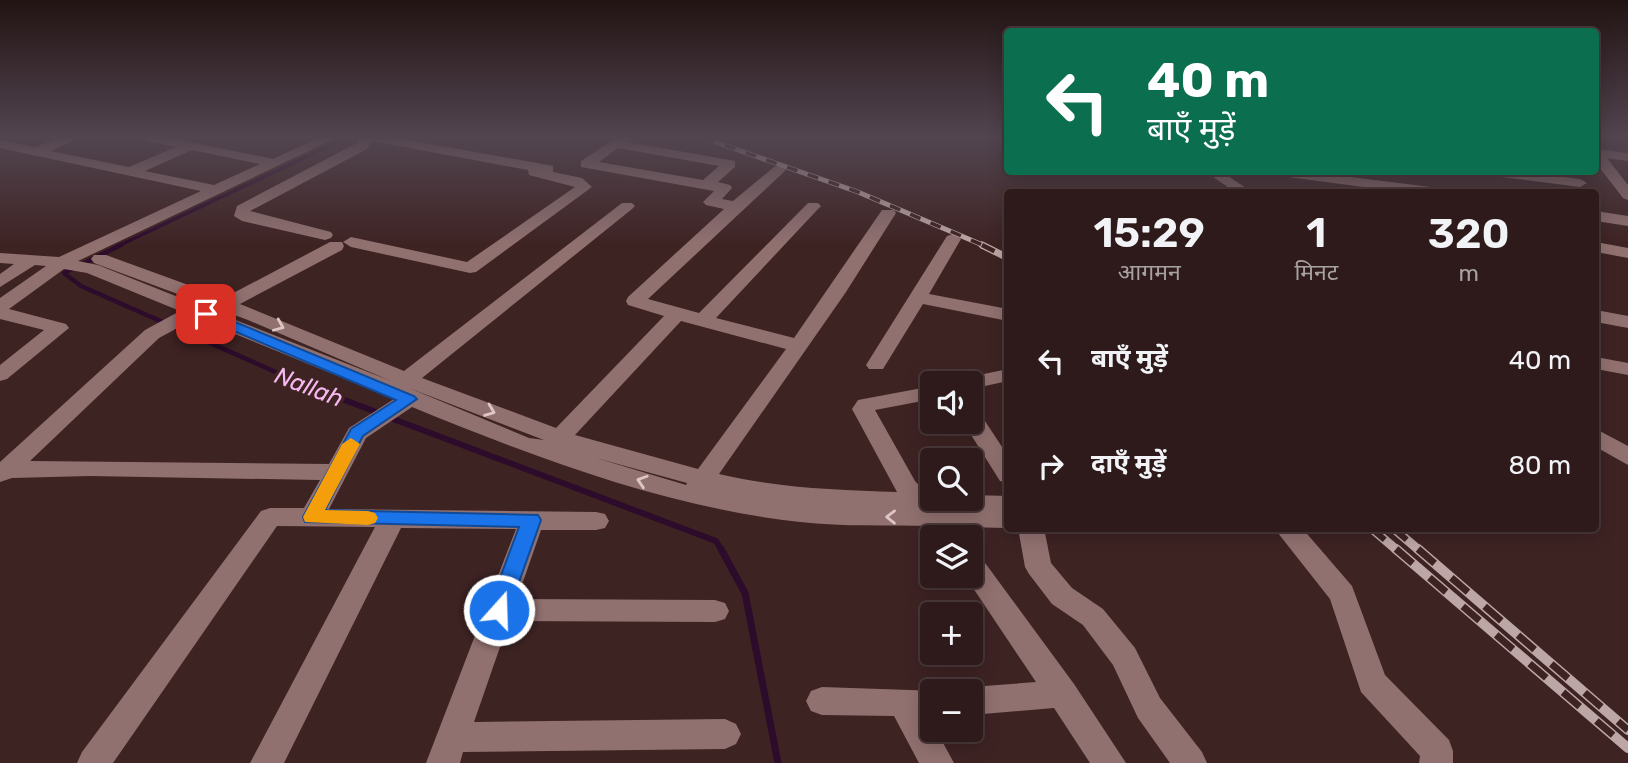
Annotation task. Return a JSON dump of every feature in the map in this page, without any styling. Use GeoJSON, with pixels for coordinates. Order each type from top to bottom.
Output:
{"type":"FeatureCollection","features":[{"type":"Feature","properties":{"kind":"street"},"geometry":{"type":"LineString","coordinates":[[138,174],[215,190]]}},
{"type":"Feature","properties":{"kind":"street"},"geometry":{"type":"LineString","coordinates":[[2,314],[82,260],[251,174]]}},
{"type":"Feature","properties":{"kind":"street"},"geometry":{"type":"LineString","coordinates":[[309,174],[242,209],[242,216],[333,241],[470,268],[585,187],[577,181],[542,174]]}},
{"type":"Feature","properties":{"kind":"street"},"geometry":{"type":"LineString","coordinates":[[641,174],[725,188],[711,202],[736,206]]}},
{"type":"Feature","properties":{"kind":"street"},"geometry":{"type":"LineString","coordinates":[[706,185],[719,174]]}},
{"type":"Feature","properties":{"kind":"street"},"geometry":{"type":"LineString","coordinates":[[775,174],[736,206],[635,301],[799,346]]}},
{"type":"Feature","properties":{"kind":"street"},"geometry":{"type":"LineString","coordinates":[[1612,174],[1628,195]]}},
{"type":"Feature","properties":{"kind":"street"},"geometry":{"type":"LineString","coordinates":[[1202,175],[1224,189]]}},
{"type":"Feature","properties":{"kind":"street"},"geometry":{"type":"LineString","coordinates":[[1218,175],[1239,189]]}},
{"type":"Feature","properties":{"kind":"street"},"geometry":{"type":"LineString","coordinates":[[1308,175],[1404,189]]}},
{"type":"Feature","properties":{"kind":"street"},"geometry":{"type":"LineString","coordinates":[[1549,175],[1580,183]]}},
{"type":"Feature","properties":{"kind":"street"},"geometry":{"type":"LineString","coordinates":[[1339,180],[1354,189]]}},
{"type":"Feature","properties":{"kind":"street"},"geometry":{"type":"LineString","coordinates":[[312,517],[357,433],[402,390],[626,206]]}},
{"type":"Feature","properties":{"kind":"street"},"geometry":{"type":"LineString","coordinates":[[703,320],[813,206]]}},
{"type":"Feature","properties":{"kind":"street"},"geometry":{"type":"LineString","coordinates":[[697,487],[799,346],[888,213]]}},
{"type":"Feature","properties":{"kind":"street"},"geometry":{"type":"LineString","coordinates":[[1599,216],[1628,221]]}},
{"type":"Feature","properties":{"kind":"street"},"geometry":{"type":"LineString","coordinates":[[876,365],[953,239]]}},
{"type":"Feature","properties":{"kind":"street"},"geometry":{"type":"LineString","coordinates":[[3,473],[162,327],[333,241]]}},
{"type":"Feature","properties":{"kind":"street"},"geometry":{"type":"LineString","coordinates":[[1599,248],[1628,253]]}},
{"type":"Feature","properties":{"kind":"street"},"geometry":{"type":"LineString","coordinates":[[0,250],[82,260],[402,390],[553,445],[697,487],[802,513],[920,525]]}},
{"type":"Feature","properties":{"kind":"street"},"geometry":{"type":"LineString","coordinates":[[0,258],[82,260]]}},
{"type":"Feature","properties":{"kind":"street"},"geometry":{"type":"LineString","coordinates":[[0,282],[32,259]]}},
{"type":"Feature","properties":{"kind":"street"},"geometry":{"type":"LineString","coordinates":[[917,297],[1004,314]]}},
{"type":"Feature","properties":{"kind":"street"},"geometry":{"type":"LineString","coordinates":[[0,375],[59,328],[2,314]]}},
{"type":"Feature","properties":{"kind":"street"},"geometry":{"type":"LineString","coordinates":[[553,445],[677,314]]}},
{"type":"Feature","properties":{"kind":"street"},"geometry":{"type":"LineString","coordinates":[[1599,317],[1628,322]]}},
{"type":"Feature","properties":{"kind":"street"},"geometry":{"type":"LineString","coordinates":[[1599,364],[1628,369]]}},
{"type":"Feature","properties":{"kind":"street"},"geometry":{"type":"LineString","coordinates":[[983,380],[1004,376]]}},
{"type":"Feature","properties":{"kind":"street"},"geometry":{"type":"LineString","coordinates":[[920,395],[866,405],[863,409],[906,487],[945,525]]}},
{"type":"Feature","properties":{"kind":"street"},"geometry":{"type":"LineString","coordinates":[[982,434],[1004,469]]}},
{"type":"Feature","properties":{"kind":"street"},"geometry":{"type":"LineString","coordinates":[[1606,439],[1628,457]]}},
{"type":"Feature","properties":{"kind":"street"},"geometry":{"type":"LineString","coordinates":[[3,473],[90,468],[336,472]]}},
{"type":"Feature","properties":{"kind":"street"},"geometry":{"type":"LineString","coordinates":[[697,487],[813,498],[1004,505]]}},
{"type":"Feature","properties":{"kind":"street"},"geometry":{"type":"LineString","coordinates":[[94,763],[271,517],[596,521]]}},
{"type":"Feature","properties":{"kind":"street"},"geometry":{"type":"LineString","coordinates":[[267,763],[393,518]]}},
{"type":"Feature","properties":{"kind":"street"},"geometry":{"type":"LineString","coordinates":[[532,520],[448,750],[725,734]]}},
{"type":"Feature","properties":{"kind":"street"},"geometry":{"type":"LineString","coordinates":[[968,525],[1004,520]]}},
{"type":"Feature","properties":{"kind":"street"},"geometry":{"type":"LineString","coordinates":[[1032,532],[1038,567],[1062,596],[1093,617],[1124,657],[1149,708],[1190,763]]}},
{"type":"Feature","properties":{"kind":"street"},"geometry":{"type":"LineString","coordinates":[[1290,532],[1342,594],[1372,683],[1437,751],[1436,763]]}},
{"type":"Feature","properties":{"kind":"street"},"geometry":{"type":"LineString","coordinates":[[983,580],[1109,763]]}},
{"type":"Feature","properties":{"kind":"street"},"geometry":{"type":"LineString","coordinates":[[499,610],[715,611]]}},
{"type":"Feature","properties":{"kind":"street"},"geometry":{"type":"LineString","coordinates":[[983,700],[1063,694]]}},
{"type":"Feature","properties":{"kind":"street"},"geometry":{"type":"LineString","coordinates":[[822,701],[918,704],[937,763]]}},
{"type":"Feature","properties":{"kind":"waterway","name":"Nallah"},"geometry":{"type":"LineString","coordinates":[[118,246],[271,174]]}},
{"type":"Feature","properties":{"kind":"waterway","name":"Nallah"},"geometry":{"type":"LineString","coordinates":[[121,245],[64,273],[81,286],[296,381]]}},
{"type":"Feature","properties":{"kind":"waterway","name":"Nallah"},"geometry":{"type":"LineString","coordinates":[[291,380],[379,413]]}},
{"type":"Feature","properties":{"kind":"waterway","name":"Nallah"},"geometry":{"type":"LineString","coordinates":[[388,417],[716,541],[722,551]]}},
{"type":"Feature","properties":{"kind":"waterway","name":"Nallah"},"geometry":{"type":"LineString","coordinates":[[721,549],[745,593],[778,763]]}},
{"type":"Feature","properties":{"kind":"railway"},"geometry":{"type":"LineString","coordinates":[[806,174],[858,192],[985,246]]}},
{"type":"Feature","properties":{"kind":"railway"},"geometry":{"type":"LineString","coordinates":[[982,245],[1004,256]]}},
{"type":"Feature","properties":{"kind":"railway"},"geometry":{"type":"LineString","coordinates":[[1376,532],[1398,551]]}},
{"type":"Feature","properties":{"kind":"railway"},"geometry":{"type":"LineString","coordinates":[[1398,532],[1420,551]]}},
{"type":"Feature","properties":{"kind":"railway"},"geometry":{"type":"LineString","coordinates":[[1396,549],[1628,748]]}},
{"type":"Feature","properties":{"kind":"railway"},"geometry":{"type":"LineString","coordinates":[[1418,549],[1628,730]]}},
{"type":"Feature","properties":{"kind":"slow traffic"},"geometry":{"type":"LineString","coordinates":[[351,444],[312,517],[368,518]]}},
{"type":"Feature","properties":{"kind":"route"},"geometry":{"type":"LineString","coordinates":[[206,314],[408,399],[357,433],[312,517],[532,520],[499,610]]}}]}
